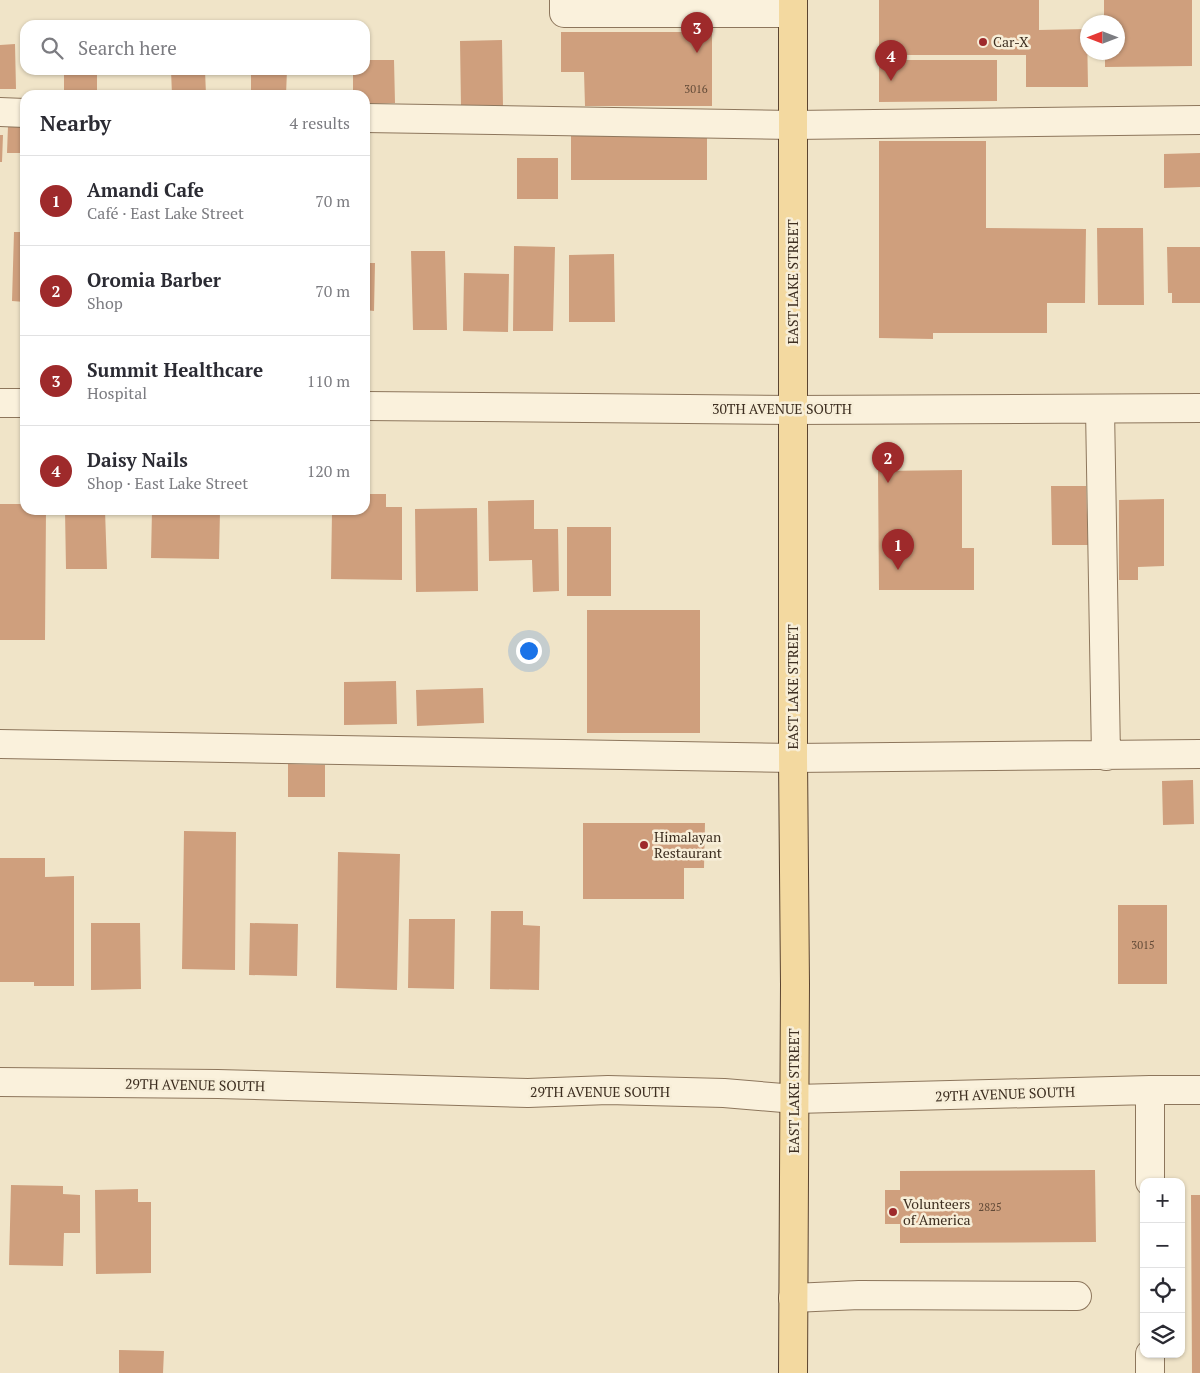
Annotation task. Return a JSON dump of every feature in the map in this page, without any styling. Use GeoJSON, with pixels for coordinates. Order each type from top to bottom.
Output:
{"type":"FeatureCollection","features":[{"type":"Feature","properties":{"kind":"main road","name":"EAST LAKE STREET"},"geometry":{"type":"LineString","coordinates":[[793,6],[795,1100],[793,1373]]}},
{"type":"Feature","properties":{"kind":"street"},"geometry":{"type":"LineString","coordinates":[[564,0],[564,14],[793,6]]}},
{"type":"Feature","properties":{"kind":"street"},"geometry":{"type":"LineString","coordinates":[[0,112],[20,113]]}},
{"type":"Feature","properties":{"kind":"street"},"geometry":{"type":"LineString","coordinates":[[370,118],[793,125],[1200,120]]}},
{"type":"Feature","properties":{"kind":"street"},"geometry":{"type":"LineString","coordinates":[[0,403],[20,403]]}},
{"type":"Feature","properties":{"kind":"street","name":"30TH AVENUE SOUTH"},"geometry":{"type":"LineString","coordinates":[[370,406],[793,410],[1200,408]]}},
{"type":"Feature","properties":{"kind":"street"},"geometry":{"type":"LineString","coordinates":[[1100,408],[1106,756]]}},
{"type":"Feature","properties":{"kind":"street"},"geometry":{"type":"LineString","coordinates":[[0,744],[793,758],[1200,754]]}},
{"type":"Feature","properties":{"kind":"street","name":"29TH AVENUE SOUTH"},"geometry":{"type":"LineString","coordinates":[[0,1082],[227,1084],[528,1092],[608,1090],[724,1093],[795,1100],[1200,1090]]}},
{"type":"Feature","properties":{"kind":"street"},"geometry":{"type":"LineString","coordinates":[[1150,1090],[1150,1178]]}},
{"type":"Feature","properties":{"kind":"street"},"geometry":{"type":"LineString","coordinates":[[793,1298],[859,1296],[1077,1296]]}},
{"type":"Feature","properties":{"kind":"street"},"geometry":{"type":"LineString","coordinates":[[1150,1358],[1150,1373]]}},
{"type":"Feature","properties":{"kind":"building","name":"Car-X"},"geometry":{"type":"Polygon","coordinates":[[[879,0],[1039,0],[1039,30],[1080,29],[1080,60],[1088,60],[1088,87],[1026,87],[1026,55],[879,55],[879,0]]]}},
{"type":"Feature","properties":{"kind":"building"},"geometry":{"type":"Polygon","coordinates":[[[1104,0],[1192,0],[1192,66],[1105,67],[1105,60],[1125,60],[1125,15],[1104,15],[1104,0]]]}},
{"type":"Feature","properties":{"kind":"building"},"geometry":{"type":"Polygon","coordinates":[[[561,32],[712,32],[712,106],[585,106],[584,72],[561,72],[561,32]]]}},
{"type":"Feature","properties":{"kind":"building"},"geometry":{"type":"Polygon","coordinates":[[[502,40],[503,107],[461,107],[460,41],[502,40]]]}},
{"type":"Feature","properties":{"kind":"building"},"geometry":{"type":"Polygon","coordinates":[[[15,44],[16,89],[0,89],[0,45],[15,44]]]}},
{"type":"Feature","properties":{"kind":"building"},"geometry":{"type":"Polygon","coordinates":[[[370,60],[394,60],[395,103],[370,104],[370,90],[353,90],[353,75],[370,75],[370,60]]]}},
{"type":"Feature","properties":{"kind":"building"},"geometry":{"type":"Polygon","coordinates":[[[879,60],[997,60],[997,101],[879,102],[879,60]]]}},
{"type":"Feature","properties":{"kind":"building"},"geometry":{"type":"Polygon","coordinates":[[[64,75],[97,75],[97,90],[64,90],[64,75]]]}},
{"type":"Feature","properties":{"kind":"building"},"geometry":{"type":"Polygon","coordinates":[[[171,75],[205,75],[206,90],[172,90],[171,75]]]}},
{"type":"Feature","properties":{"kind":"building"},"geometry":{"type":"Polygon","coordinates":[[[251,75],[287,75],[286,90],[251,90],[251,75]]]}},
{"type":"Feature","properties":{"kind":"building"},"geometry":{"type":"Polygon","coordinates":[[[8,126],[20,127],[20,153],[7,153],[8,126]]]}},
{"type":"Feature","properties":{"kind":"building"},"geometry":{"type":"Polygon","coordinates":[[[571,132],[707,132],[707,180],[571,180],[571,132]]]}},
{"type":"Feature","properties":{"kind":"building"},"geometry":{"type":"Polygon","coordinates":[[[0,135],[3,135],[2,162],[0,162],[0,135]]]}},
{"type":"Feature","properties":{"kind":"building"},"geometry":{"type":"Polygon","coordinates":[[[879,141],[986,141],[986,228],[1086,229],[1085,303],[1047,303],[1047,333],[933,333],[933,339],[879,338],[879,141]]]}},
{"type":"Feature","properties":{"kind":"building"},"geometry":{"type":"Polygon","coordinates":[[[1200,153],[1200,187],[1164,188],[1164,154],[1200,153]]]}},
{"type":"Feature","properties":{"kind":"building"},"geometry":{"type":"Polygon","coordinates":[[[517,158],[558,158],[558,199],[517,199],[517,158]]]}},
{"type":"Feature","properties":{"kind":"building"},"geometry":{"type":"Polygon","coordinates":[[[1097,228],[1143,228],[1144,305],[1098,305],[1097,228]]]}},
{"type":"Feature","properties":{"kind":"building"},"geometry":{"type":"Polygon","coordinates":[[[14,232],[20,232],[20,302],[12,301],[14,232]]]}},
{"type":"Feature","properties":{"kind":"building"},"geometry":{"type":"Polygon","coordinates":[[[514,246],[555,247],[553,331],[513,331],[514,246]]]}},
{"type":"Feature","properties":{"kind":"building"},"geometry":{"type":"Polygon","coordinates":[[[1167,247],[1200,247],[1200,303],[1172,303],[1172,293],[1168,293],[1167,247]]]}},
{"type":"Feature","properties":{"kind":"building"},"geometry":{"type":"Polygon","coordinates":[[[411,251],[445,251],[447,330],[413,330],[411,251]]]}},
{"type":"Feature","properties":{"kind":"building"},"geometry":{"type":"Polygon","coordinates":[[[614,254],[615,322],[569,322],[569,255],[614,254]]]}},
{"type":"Feature","properties":{"kind":"building"},"geometry":{"type":"Polygon","coordinates":[[[370,263],[375,263],[374,311],[370,311],[370,263]]]}},
{"type":"Feature","properties":{"kind":"building"},"geometry":{"type":"Polygon","coordinates":[[[464,273],[509,274],[508,332],[463,331],[464,273]]]}},
{"type":"Feature","properties":{"kind":"building"},"geometry":{"type":"Polygon","coordinates":[[[962,470],[962,548],[974,548],[974,590],[879,590],[878,471],[962,470]]]}},
{"type":"Feature","properties":{"kind":"building"},"geometry":{"type":"Polygon","coordinates":[[[1051,486],[1086,486],[1088,545],[1052,545],[1051,486]]]}},
{"type":"Feature","properties":{"kind":"building"},"geometry":{"type":"Polygon","coordinates":[[[370,494],[386,494],[386,507],[402,507],[402,580],[331,579],[332,515],[370,515],[370,494]]]}},
{"type":"Feature","properties":{"kind":"building"},"geometry":{"type":"Polygon","coordinates":[[[1164,499],[1164,566],[1138,567],[1138,580],[1119,580],[1119,500],[1164,499]]]}},
{"type":"Feature","properties":{"kind":"building"},"geometry":{"type":"Polygon","coordinates":[[[534,500],[534,529],[558,529],[559,591],[533,592],[532,560],[489,561],[488,501],[534,500]]]}},
{"type":"Feature","properties":{"kind":"building"},"geometry":{"type":"Polygon","coordinates":[[[0,504],[20,504],[20,515],[46,515],[45,640],[0,640],[0,504]]]}},
{"type":"Feature","properties":{"kind":"building"},"geometry":{"type":"Polygon","coordinates":[[[477,508],[478,591],[416,592],[415,509],[477,508]]]}},
{"type":"Feature","properties":{"kind":"building"},"geometry":{"type":"Polygon","coordinates":[[[65,515],[105,515],[107,569],[66,569],[65,515]]]}},
{"type":"Feature","properties":{"kind":"building"},"geometry":{"type":"Polygon","coordinates":[[[152,515],[220,515],[219,559],[151,558],[152,515]]]}},
{"type":"Feature","properties":{"kind":"building"},"geometry":{"type":"Polygon","coordinates":[[[567,527],[611,527],[611,596],[567,596],[567,527]]]}},
{"type":"Feature","properties":{"kind":"building"},"geometry":{"type":"Polygon","coordinates":[[[587,610],[700,610],[700,733],[587,733],[587,610]]]}},
{"type":"Feature","properties":{"kind":"building"},"geometry":{"type":"Polygon","coordinates":[[[396,681],[397,724],[344,725],[344,682],[396,681]]]}},
{"type":"Feature","properties":{"kind":"building"},"geometry":{"type":"Polygon","coordinates":[[[483,688],[484,723],[417,726],[416,690],[483,688]]]}},
{"type":"Feature","properties":{"kind":"building"},"geometry":{"type":"Polygon","coordinates":[[[288,764],[325,765],[325,797],[288,797],[288,764]]]}},
{"type":"Feature","properties":{"kind":"building"},"geometry":{"type":"Polygon","coordinates":[[[1193,780],[1194,824],[1163,825],[1162,781],[1193,780]]]}},
{"type":"Feature","properties":{"kind":"building","name":"Himalayan Restaurant"},"geometry":{"type":"Polygon","coordinates":[[[583,823],[705,823],[704,868],[684,868],[684,899],[583,899],[583,823]]]}},
{"type":"Feature","properties":{"kind":"building"},"geometry":{"type":"Polygon","coordinates":[[[184,831],[236,832],[235,970],[182,969],[184,831]]]}},
{"type":"Feature","properties":{"kind":"building"},"geometry":{"type":"Polygon","coordinates":[[[338,852],[400,854],[397,990],[336,988],[338,852]]]}},
{"type":"Feature","properties":{"kind":"building"},"geometry":{"type":"Polygon","coordinates":[[[0,858],[45,858],[45,877],[74,876],[74,986],[34,986],[34,982],[0,982],[0,858]]]}},
{"type":"Feature","properties":{"kind":"building"},"geometry":{"type":"Polygon","coordinates":[[[1118,905],[1167,905],[1167,984],[1118,984],[1118,905]]]}},
{"type":"Feature","properties":{"kind":"building"},"geometry":{"type":"Polygon","coordinates":[[[491,911],[523,911],[523,925],[540,926],[539,990],[490,989],[491,911]]]}},
{"type":"Feature","properties":{"kind":"building"},"geometry":{"type":"Polygon","coordinates":[[[409,919],[455,919],[454,989],[408,988],[409,919]]]}},
{"type":"Feature","properties":{"kind":"building"},"geometry":{"type":"Polygon","coordinates":[[[91,923],[140,923],[141,989],[91,990],[91,923]]]}},
{"type":"Feature","properties":{"kind":"building"},"geometry":{"type":"Polygon","coordinates":[[[250,923],[298,924],[297,976],[249,975],[250,923]]]}},
{"type":"Feature","properties":{"kind":"building"},"geometry":{"type":"Polygon","coordinates":[[[1095,1170],[1096,1242],[900,1243],[900,1224],[885,1224],[885,1190],[900,1190],[900,1171],[1095,1170]]]}},
{"type":"Feature","properties":{"kind":"building"},"geometry":{"type":"Polygon","coordinates":[[[11,1185],[63,1186],[63,1194],[80,1195],[80,1233],[64,1233],[63,1266],[9,1265],[11,1185]]]}},
{"type":"Feature","properties":{"kind":"building"},"geometry":{"type":"Polygon","coordinates":[[[138,1189],[138,1202],[151,1202],[151,1273],[96,1274],[95,1190],[138,1189]]]}},
{"type":"Feature","properties":{"kind":"building"},"geometry":{"type":"Polygon","coordinates":[[[1191,1195],[1200,1195],[1200,1373],[1192,1373],[1191,1195]]]}},
{"type":"Feature","properties":{"kind":"building"},"geometry":{"type":"Polygon","coordinates":[[[119,1350],[164,1351],[163,1373],[119,1373],[119,1350]]]}},
{"type":"Feature","properties":{"kind":"place","name":"Car-X"},"geometry":{"type":"Point","coordinates":[983,42]}},
{"type":"Feature","properties":{"kind":"place","name":"Summit Healthcare"},"geometry":{"type":"Point","coordinates":[697,53]}},
{"type":"Feature","properties":{"kind":"place","name":"Daisy Nails"},"geometry":{"type":"Point","coordinates":[891,81]}},
{"type":"Feature","properties":{"kind":"place","name":"Oromia Barber"},"geometry":{"type":"Point","coordinates":[888,483]}},
{"type":"Feature","properties":{"kind":"place","name":"Amandi Cafe"},"geometry":{"type":"Point","coordinates":[898,570]}},
{"type":"Feature","properties":{"kind":"place","name":"Himalayan Restaurant"},"geometry":{"type":"Point","coordinates":[644,845]}},
{"type":"Feature","properties":{"kind":"place","name":"Volunteers of America"},"geometry":{"type":"Point","coordinates":[893,1212]}}]}
